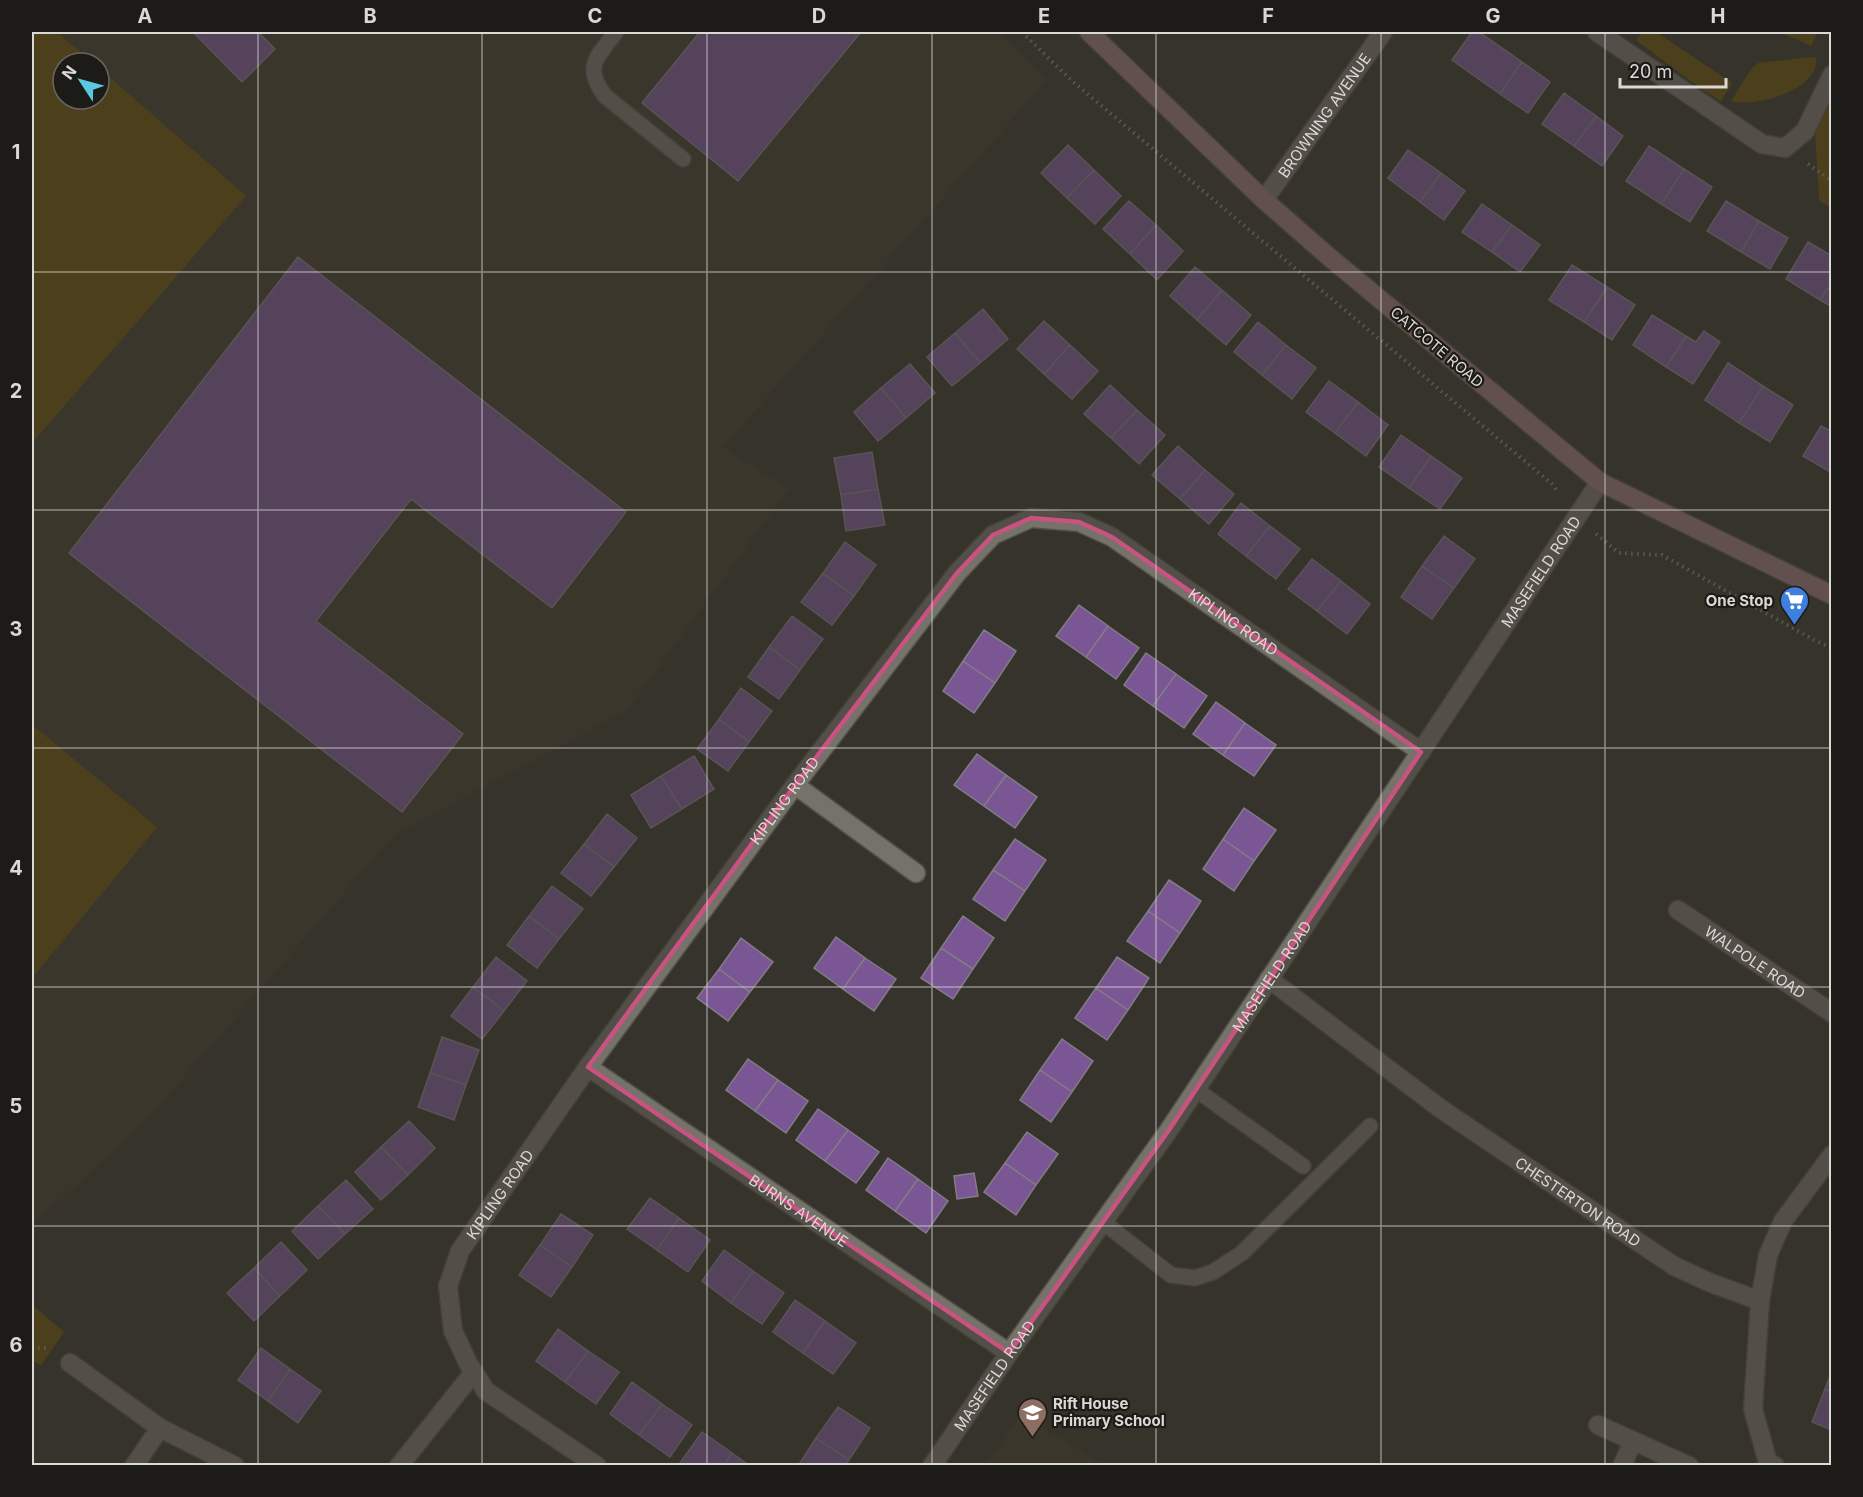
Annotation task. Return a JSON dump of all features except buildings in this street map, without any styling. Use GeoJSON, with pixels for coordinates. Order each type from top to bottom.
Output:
{"type":"FeatureCollection","features":[{"type":"Feature","properties":{"kind":"street","name":"CATCOTE ROAD"},"geometry":{"type":"LineString","coordinates":[[1089,32],[1264,200],[1600,482],[1832,595]]}},
{"type":"Feature","properties":{"kind":"street","name":"BROWNING AVENUE"},"geometry":{"type":"LineString","coordinates":[[1264,200],[1383,32]]}},
{"type":"Feature","properties":{"kind":"street"},"geometry":{"type":"LineString","coordinates":[[1597,32],[1762,144],[1785,148],[1805,131],[1832,75]]}},
{"type":"Feature","properties":{"kind":"street","name":"MASEFIELD ROAD"},"geometry":{"type":"LineString","coordinates":[[932,1466],[1009,1353],[1169,1130],[1600,482]]}},
{"type":"Feature","properties":{"kind":"street","name":"KIPLING ROAD"},"geometry":{"type":"LineString","coordinates":[[597,1466],[486,1391],[453,1331],[448,1286],[460,1251],[588,1067],[795,785],[957,573],[993,535],[1031,518],[1079,522],[1112,537],[1421,752]]}},
{"type":"Feature","properties":{"kind":"street"},"geometry":{"type":"LineString","coordinates":[[795,785],[916,873]]}},
{"type":"Feature","properties":{"kind":"street","name":"WALPOLE ROAD"},"geometry":{"type":"LineString","coordinates":[[1678,910],[1832,1013]]}},
{"type":"Feature","properties":{"kind":"street","name":"CHESTERTON ROAD"},"geometry":{"type":"LineString","coordinates":[[1269,979],[1441,1109],[1674,1266],[1760,1301]]}},
{"type":"Feature","properties":{"kind":"street","name":"BURNS AVENUE"},"geometry":{"type":"LineString","coordinates":[[588,1067],[1009,1353]]}},
{"type":"Feature","properties":{"kind":"street"},"geometry":{"type":"LineString","coordinates":[[1770,1465],[1753,1409],[1760,1301],[1768,1256],[1783,1221],[1832,1155]]}},
{"type":"Feature","properties":{"kind":"street"},"geometry":{"type":"LineString","coordinates":[[70,1362],[160,1428],[235,1466]]}},
{"type":"Feature","properties":{"kind":"street"},"geometry":{"type":"LineString","coordinates":[[399,1466],[474,1372]]}},
{"type":"Feature","properties":{"kind":"street"},"geometry":{"type":"LineString","coordinates":[[1598,1425],[1689,1466]]}},
{"type":"Feature","properties":{"kind":"street"},"geometry":{"type":"LineString","coordinates":[[134,1466],[160,1428]]}},
{"type":"Feature","properties":{"kind":"street"},"geometry":{"type":"LineString","coordinates":[[1622,1466],[1633,1441]]}},
{"type":"Feature","properties":{"kind":"lane"},"geometry":{"type":"LineString","coordinates":[[616,32],[598,56],[594,66],[592,73],[597,85],[605,96],[684,159]]}},
{"type":"Feature","properties":{"kind":"lane"},"geometry":{"type":"LineString","coordinates":[[1195,1089],[1302,1166]]}},
{"type":"Feature","properties":{"kind":"lane"},"geometry":{"type":"LineString","coordinates":[[1102,1222],[1171,1275],[1195,1278],[1213,1272],[1242,1253],[1370,1126]]}},
{"type":"Feature","properties":{"kind":"highlighted area"},"geometry":{"type":"Polygon","coordinates":[[[1031,518],[1079,522],[1112,537],[1421,752],[1169,1130],[1009,1353],[588,1067],[795,785],[957,573],[993,535],[1031,518]]]}},
{"type":"Feature","properties":{"kind":"shaded area"},"geometry":{"type":"Polygon","coordinates":[[[32,32],[997,32],[1046,81],[723,447],[789,489],[626,711],[394,835],[143,1124],[32,1225],[32,32]]]}},
{"type":"Feature","properties":{"kind":"shaded area"},"geometry":{"type":"Polygon","coordinates":[[[32,32],[57,32],[79,51],[51,51],[51,111],[111,111],[111,78],[246,196],[32,443],[32,32]]]}},
{"type":"Feature","properties":{"kind":"shaded area"},"geometry":{"type":"Polygon","coordinates":[[[1642,32],[1656,32],[1732,83],[1721,101],[1701,89],[1636,40],[1642,32]]]}},
{"type":"Feature","properties":{"kind":"shaded area"},"geometry":{"type":"Polygon","coordinates":[[[1780,32],[1818,32],[1811,46],[1780,32]]]}},
{"type":"Feature","properties":{"kind":"shaded area"},"geometry":{"type":"Polygon","coordinates":[[[1816,58],[1814,69],[1808,79],[1797,88],[1755,102],[1731,101],[1751,69],[1758,63],[1816,58]]]}},
{"type":"Feature","properties":{"kind":"shaded area"},"geometry":{"type":"Polygon","coordinates":[[[1831,95],[1831,208],[1819,200],[1815,132],[1831,95]]]}},
{"type":"Feature","properties":{"kind":"shaded area"},"geometry":{"type":"Polygon","coordinates":[[[32,725],[157,827],[32,978],[32,725]]]}},
{"type":"Feature","properties":{"kind":"shaded area"},"geometry":{"type":"Polygon","coordinates":[[[32,1305],[64,1332],[41,1365],[32,1361],[32,1305]]]}},
{"type":"Feature","properties":{"kind":"shaded area","name":"Rift House Primary School"},"geometry":{"type":"Polygon","coordinates":[[[1021,1415],[1095,1460],[1102,1465],[986,1465],[1021,1415]]]}},
{"type":"Feature","properties":{"kind":"place","name":"One Stop"},"geometry":{"type":"Point","coordinates":[1794,626]}},
{"type":"Feature","properties":{"kind":"place","name":"Rift House Primary School"},"geometry":{"type":"Point","coordinates":[1032,1438]}}]}
